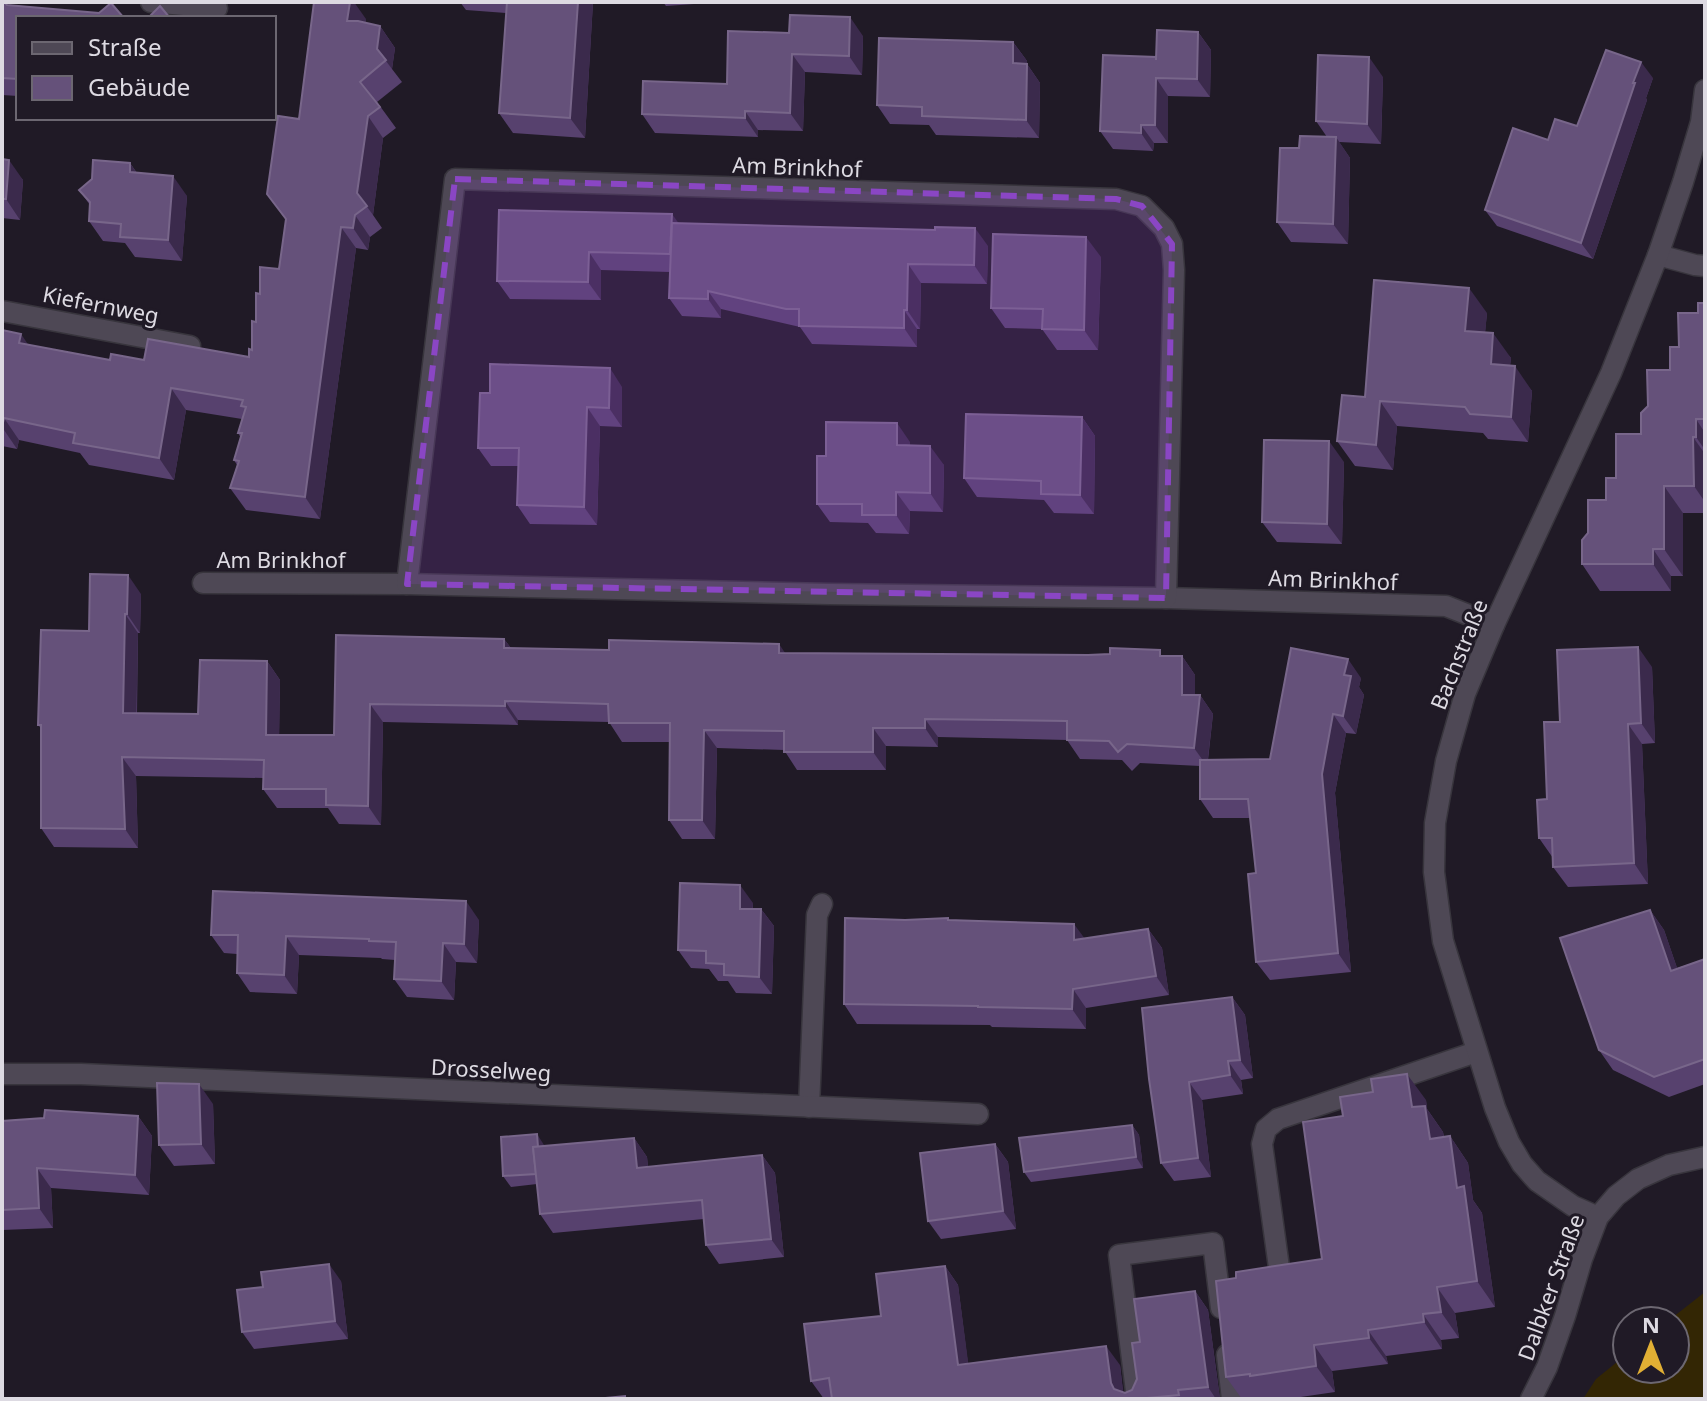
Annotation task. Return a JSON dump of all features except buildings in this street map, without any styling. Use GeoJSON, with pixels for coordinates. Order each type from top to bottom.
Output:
{"type":"FeatureCollection","features":[{"type":"Feature","properties":{"kind":"street"},"geometry":{"type":"LineString","coordinates":[[151,2],[217,8]]}},
{"type":"Feature","properties":{"kind":"street","name":"Bachstraße"},"geometry":{"type":"LineString","coordinates":[[1598,1217],[1573,1206],[1537,1181],[1522,1164],[1504,1131],[1476,1052],[1443,941],[1434,872],[1435,823],[1446,761],[1465,694],[1611,373],[1658,255],[1701,122],[1705,90]]}},
{"type":"Feature","properties":{"kind":"street","name":"Am Brinkhof"},"geometry":{"type":"LineString","coordinates":[[407,584],[455,179],[1116,199],[1142,206],[1164,228],[1172,244],[1174,270],[1166,598]]}},
{"type":"Feature","properties":{"kind":"street"},"geometry":{"type":"LineString","coordinates":[[1658,255],[1705,266]]}},
{"type":"Feature","properties":{"kind":"street","name":"Kiefernweg"},"geometry":{"type":"LineString","coordinates":[[2,311],[190,346]]}},
{"type":"Feature","properties":{"kind":"street","name":"Am Brinkhof"},"geometry":{"type":"LineString","coordinates":[[203,583],[1166,598],[1446,606],[1494,625]]}},
{"type":"Feature","properties":{"kind":"street"},"geometry":{"type":"LineString","coordinates":[[809,1107],[817,915],[822,904]]}},
{"type":"Feature","properties":{"kind":"street"},"geometry":{"type":"LineString","coordinates":[[1281,1282],[1262,1144],[1266,1129],[1278,1119],[1476,1052]]}},
{"type":"Feature","properties":{"kind":"street","name":"Drosselweg"},"geometry":{"type":"LineString","coordinates":[[2,1074],[81,1074],[978,1114]]}},
{"type":"Feature","properties":{"kind":"street","name":"Dalbker Straße"},"geometry":{"type":"LineString","coordinates":[[1531,1399],[1547,1367],[1598,1217],[1616,1196],[1638,1179],[1669,1165],[1705,1157]]}},
{"type":"Feature","properties":{"kind":"street"},"geometry":{"type":"LineString","coordinates":[[1137,1399],[1119,1255],[1213,1243],[1232,1399]]}},
{"type":"Feature","properties":{"kind":"highlighted area"},"geometry":{"type":"Polygon","coordinates":[[[455,179],[1116,199],[1142,206],[1172,244],[1166,598],[407,584],[455,179]]]}},
{"type":"Feature","properties":{"kind":"shaded area"},"geometry":{"type":"Polygon","coordinates":[[[1705,1292],[1705,1399],[1583,1399],[1596,1379],[1611,1367],[1611,1385],[1691,1385],[1691,1305],[1688,1305],[1705,1292]]]}}]}
